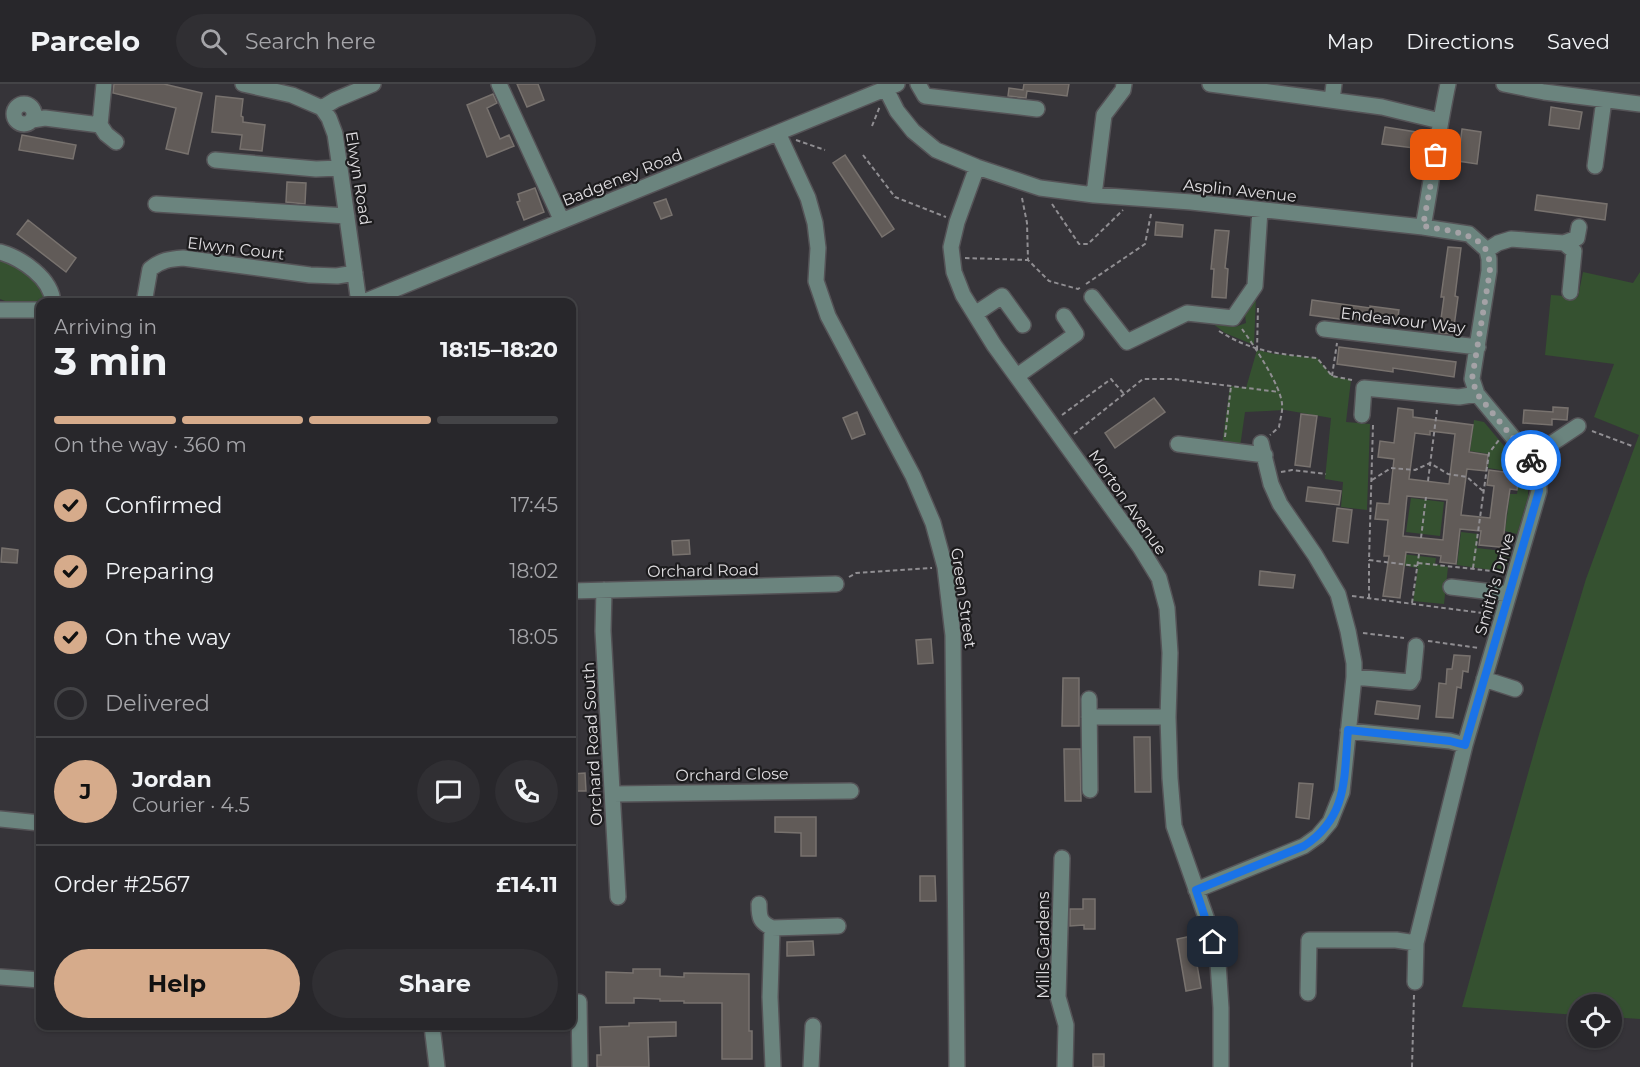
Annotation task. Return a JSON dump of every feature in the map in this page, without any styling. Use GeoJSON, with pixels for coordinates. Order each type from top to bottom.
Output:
{"type":"FeatureCollection","features":[{"type":"Feature","properties":{"kind":"street"},"geometry":{"type":"LineString","coordinates":[[99,125],[104,84]]}},
{"type":"Feature","properties":{"kind":"street"},"geometry":{"type":"LineString","coordinates":[[243,84],[293,90],[322,108],[373,84]]}},
{"type":"Feature","properties":{"kind":"street"},"geometry":{"type":"LineString","coordinates":[[499,84],[562,221]]}},
{"type":"Feature","properties":{"kind":"street"},"geometry":{"type":"LineString","coordinates":[[918,84],[925,96],[1037,109]]}},
{"type":"Feature","properties":{"kind":"street"},"geometry":{"type":"LineString","coordinates":[[1094,195],[1104,115],[1123,90],[1124,84]]}},
{"type":"Feature","properties":{"kind":"street"},"geometry":{"type":"LineString","coordinates":[[1210,84],[1382,107],[1440,122]]}},
{"type":"Feature","properties":{"kind":"street"},"geometry":{"type":"LineString","coordinates":[[1332,100],[1334,84]]}},
{"type":"Feature","properties":{"kind":"street"},"geometry":{"type":"LineString","coordinates":[[1423,226],[1448,84]]}},
{"type":"Feature","properties":{"kind":"street"},"geometry":{"type":"LineString","coordinates":[[1504,84],[1544,92],[1640,104]]}},
{"type":"Feature","properties":{"kind":"street","name":"Badgeney Road"},"geometry":{"type":"LineString","coordinates":[[372,298],[892,87]]}},
{"type":"Feature","properties":{"kind":"street","name":"Asplin Avenue"},"geometry":{"type":"LineString","coordinates":[[892,87],[897,111],[913,131],[936,150],[977,167],[1040,188],[1423,226],[1468,234],[1487,250]]}},
{"type":"Feature","properties":{"kind":"street"},"geometry":{"type":"LineString","coordinates":[[1595,166],[1604,100]]}},
{"type":"Feature","properties":{"kind":"street","name":"Elwyn Road"},"geometry":{"type":"LineString","coordinates":[[322,108],[335,134],[359,298]]}},
{"type":"Feature","properties":{"kind":"street"},"geometry":{"type":"LineString","coordinates":[[32,120],[45,118],[99,125],[116,142]]}},
{"type":"Feature","properties":{"kind":"street","name":"Green Street"},"geometry":{"type":"LineString","coordinates":[[778,133],[808,198],[815,223],[818,248],[816,281],[828,316],[913,476],[933,523],[945,567],[953,635],[957,1067]]}},
{"type":"Feature","properties":{"kind":"street"},"geometry":{"type":"LineString","coordinates":[[215,160],[315,169],[340,168]]}},
{"type":"Feature","properties":{"kind":"street","name":"Morton Avenue"},"geometry":{"type":"LineString","coordinates":[[977,167],[957,222],[951,247],[954,272],[963,295],[1050,424],[1140,547],[1159,578],[1167,608],[1170,653],[1168,717],[1174,826],[1207,920],[1218,963],[1221,1067]]}},
{"type":"Feature","properties":{"kind":"street"},"geometry":{"type":"LineString","coordinates":[[156,204],[347,216]]}},
{"type":"Feature","properties":{"kind":"street"},"geometry":{"type":"LineString","coordinates":[[1092,297],[1127,342],[1187,313],[1233,318],[1255,286],[1260,210]]}},
{"type":"Feature","properties":{"kind":"street"},"geometry":{"type":"LineString","coordinates":[[1362,415],[1364,388],[1460,397],[1477,394],[1472,379],[1490,271],[1487,250],[1498,243],[1512,239],[1564,243],[1577,238],[1579,227]]}},
{"type":"Feature","properties":{"kind":"street"},"geometry":{"type":"LineString","coordinates":[[1564,243],[1574,251],[1570,292]]}},
{"type":"Feature","properties":{"kind":"street"},"geometry":{"type":"LineString","coordinates":[[0,252],[11,255],[45,281],[52,298]]}},
{"type":"Feature","properties":{"kind":"street","name":"Elwyn Court"},"geometry":{"type":"LineString","coordinates":[[145,298],[150,269],[163,260],[183,258],[310,275],[337,276],[355,273]]}},
{"type":"Feature","properties":{"kind":"street"},"geometry":{"type":"LineString","coordinates":[[975,314],[1002,296],[1023,325]]}},
{"type":"Feature","properties":{"kind":"street"},"geometry":{"type":"LineString","coordinates":[[0,310],[36,310]]}},
{"type":"Feature","properties":{"kind":"street"},"geometry":{"type":"LineString","coordinates":[[1017,376],[1076,334],[1064,316]]}},
{"type":"Feature","properties":{"kind":"street","name":"Endeavour Way"},"geometry":{"type":"LineString","coordinates":[[1331,329],[1478,347]]}},
{"type":"Feature","properties":{"kind":"street","name":"Smith's Drive"},"geometry":{"type":"LineString","coordinates":[[1415,982],[1416,943],[1465,745],[1539,491],[1538,472],[1530,458],[1477,394]]}},
{"type":"Feature","properties":{"kind":"street"},"geometry":{"type":"LineString","coordinates":[[1530,458],[1578,426]]}},
{"type":"Feature","properties":{"kind":"street"},"geometry":{"type":"LineString","coordinates":[[1178,444],[1223,450],[1263,449],[1280,504],[1338,594],[1348,631],[1353,663],[1342,792],[1330,822],[1318,837],[1304,846],[1196,890]]}},
{"type":"Feature","properties":{"kind":"street","name":"Orchard Road"},"geometry":{"type":"LineString","coordinates":[[576,591],[836,584]]}},
{"type":"Feature","properties":{"kind":"street"},"geometry":{"type":"LineString","coordinates":[[1451,586],[1509,594]]}},
{"type":"Feature","properties":{"kind":"street","name":"Orchard Road South"},"geometry":{"type":"LineString","coordinates":[[604,590],[603,631],[618,897]]}},
{"type":"Feature","properties":{"kind":"street"},"geometry":{"type":"LineString","coordinates":[[1353,677],[1410,682],[1413,677],[1416,646]]}},
{"type":"Feature","properties":{"kind":"street"},"geometry":{"type":"LineString","coordinates":[[1484,679],[1515,689]]}},
{"type":"Feature","properties":{"kind":"street"},"geometry":{"type":"LineString","coordinates":[[1089,699],[1090,790]]}},
{"type":"Feature","properties":{"kind":"street"},"geometry":{"type":"LineString","coordinates":[[1089,717],[1168,717]]}},
{"type":"Feature","properties":{"kind":"street"},"geometry":{"type":"LineString","coordinates":[[1348,730],[1450,741],[1465,745]]}},
{"type":"Feature","properties":{"kind":"street","name":"Orchard Close"},"geometry":{"type":"LineString","coordinates":[[613,794],[851,790]]}},
{"type":"Feature","properties":{"kind":"street"},"geometry":{"type":"LineString","coordinates":[[0,819],[36,823]]}},
{"type":"Feature","properties":{"kind":"street","name":"Mills Gardens"},"geometry":{"type":"LineString","coordinates":[[1062,858],[1058,997],[1066,1025],[1065,1067]]}},
{"type":"Feature","properties":{"kind":"street"},"geometry":{"type":"LineString","coordinates":[[759,904],[759,916],[764,924],[772,928],[838,926]]}},
{"type":"Feature","properties":{"kind":"street"},"geometry":{"type":"LineString","coordinates":[[772,928],[770,997],[774,1067]]}},
{"type":"Feature","properties":{"kind":"street"},"geometry":{"type":"LineString","coordinates":[[1308,993],[1309,940],[1396,940],[1416,943]]}},
{"type":"Feature","properties":{"kind":"street"},"geometry":{"type":"LineString","coordinates":[[0,976],[36,980]]}},
{"type":"Feature","properties":{"kind":"street"},"geometry":{"type":"LineString","coordinates":[[579,1002],[580,1067]]}},
{"type":"Feature","properties":{"kind":"street"},"geometry":{"type":"LineString","coordinates":[[811,1067],[813,1026]]}},
{"type":"Feature","properties":{"kind":"street"},"geometry":{"type":"LineString","coordinates":[[432,1030],[436,1067]]}},
{"type":"Feature","properties":{"kind":"path"},"geometry":{"type":"LineString","coordinates":[[778,133],[825,150]]}},
{"type":"Feature","properties":{"kind":"path"},"geometry":{"type":"LineString","coordinates":[[863,155],[895,197],[957,222]]}},
{"type":"Feature","properties":{"kind":"path"},"geometry":{"type":"LineString","coordinates":[[1019,181],[1027,223],[1028,260]]}},
{"type":"Feature","properties":{"kind":"path"},"geometry":{"type":"LineString","coordinates":[[1040,188],[1079,244],[1088,244],[1136,198]]}},
{"type":"Feature","properties":{"kind":"path"},"geometry":{"type":"LineString","coordinates":[[952,257],[1028,260],[1049,281],[1078,289],[1145,244],[1153,199]]}},
{"type":"Feature","properties":{"kind":"path"},"geometry":{"type":"LineString","coordinates":[[1255,286],[1258,295],[1257,350]]}},
{"type":"Feature","properties":{"kind":"path"},"geometry":{"type":"LineString","coordinates":[[1233,318],[1257,350],[1279,392],[1282,404],[1279,428],[1263,449]]}},
{"type":"Feature","properties":{"kind":"path"},"geometry":{"type":"LineString","coordinates":[[1214,328],[1257,350],[1317,358],[1332,376],[1354,380],[1364,388]]}},
{"type":"Feature","properties":{"kind":"path"},"geometry":{"type":"LineString","coordinates":[[1331,329],[1332,376]]}},
{"type":"Feature","properties":{"kind":"path"},"geometry":{"type":"LineString","coordinates":[[1050,424],[1111,379],[1124,394]]}},
{"type":"Feature","properties":{"kind":"path"},"geometry":{"type":"LineString","coordinates":[[1064,442],[1143,379],[1174,379],[1279,392]]}},
{"type":"Feature","properties":{"kind":"path"},"geometry":{"type":"LineString","coordinates":[[1223,450],[1231,386]]}},
{"type":"Feature","properties":{"kind":"path"},"geometry":{"type":"LineString","coordinates":[[1428,481],[1439,395]]}},
{"type":"Feature","properties":{"kind":"path"},"geometry":{"type":"LineString","coordinates":[[1362,415],[1373,425],[1369,598]]}},
{"type":"Feature","properties":{"kind":"path"},"geometry":{"type":"LineString","coordinates":[[1578,426],[1632,446]]}},
{"type":"Feature","properties":{"kind":"path"},"geometry":{"type":"LineString","coordinates":[[1473,568],[1489,453],[1506,431]]}},
{"type":"Feature","properties":{"kind":"path"},"geometry":{"type":"LineString","coordinates":[[1372,480],[1391,468],[1415,470],[1430,463]]}},
{"type":"Feature","properties":{"kind":"path"},"geometry":{"type":"LineString","coordinates":[[1430,463],[1448,474],[1467,477],[1484,492]]}},
{"type":"Feature","properties":{"kind":"path"},"geometry":{"type":"LineString","coordinates":[[1269,474],[1292,470],[1326,474]]}},
{"type":"Feature","properties":{"kind":"path"},"geometry":{"type":"LineString","coordinates":[[1421,538],[1426,498]]}},
{"type":"Feature","properties":{"kind":"path"},"geometry":{"type":"LineString","coordinates":[[1412,603],[1419,554]]}},
{"type":"Feature","properties":{"kind":"path"},"geometry":{"type":"LineString","coordinates":[[1369,560],[1473,568],[1516,574]]}},
{"type":"Feature","properties":{"kind":"path"},"geometry":{"type":"LineString","coordinates":[[836,584],[856,573],[945,567]]}},
{"type":"Feature","properties":{"kind":"path"},"geometry":{"type":"LineString","coordinates":[[1338,594],[1503,616]]}},
{"type":"Feature","properties":{"kind":"path"},"geometry":{"type":"LineString","coordinates":[[1412,1067],[1415,982]]}},
{"type":"Feature","properties":{"kind":"green space"},"geometry":{"type":"Polygon","coordinates":[[[0,258],[28,273],[46,292],[43,298],[36,298],[36,301],[0,299],[0,258]]]}},
{"type":"Feature","properties":{"kind":"green space"},"geometry":{"type":"Polygon","coordinates":[[[1583,272],[1633,283],[1640,272],[1640,1019],[1622,1018],[1622,994],[1568,994],[1568,1014],[1462,1007],[1540,731],[1586,579],[1639,435],[1594,417],[1614,364],[1545,355],[1551,295],[1578,297],[1583,272]]]}},
{"type":"Feature","properties":{"kind":"green space"},"geometry":{"type":"Polygon","coordinates":[[[1256,296],[1254,345],[1225,333],[1212,323],[1230,323],[1235,327],[1246,323],[1245,315],[1256,296]]]}},
{"type":"Feature","properties":{"kind":"green space"},"geometry":{"type":"Polygon","coordinates":[[[1257,350],[1317,358],[1332,376],[1351,380],[1346,422],[1370,424],[1367,510],[1341,507],[1343,482],[1325,479],[1331,418],[1285,410],[1245,412],[1240,447],[1222,445],[1230,386],[1246,388],[1257,350]]]}},
{"type":"Feature","properties":{"kind":"green space"},"geometry":{"type":"Polygon","coordinates":[[[1474,420],[1484,422],[1520,465],[1528,480],[1528,497],[1517,534],[1505,531],[1510,494],[1517,494],[1520,473],[1488,468],[1489,454],[1470,451],[1474,420]]]}},
{"type":"Feature","properties":{"kind":"green space"},"geometry":{"type":"Polygon","coordinates":[[[1411,498],[1444,502],[1440,536],[1406,532],[1411,498]]]}},
{"type":"Feature","properties":{"kind":"green space"},"geometry":{"type":"Polygon","coordinates":[[[1461,532],[1478,534],[1477,548],[1511,552],[1505,572],[1457,565],[1461,532]]]}},
{"type":"Feature","properties":{"kind":"green space"},"geometry":{"type":"Polygon","coordinates":[[[1402,554],[1436,558],[1435,564],[1448,567],[1444,604],[1413,601],[1418,568],[1400,565],[1402,554]]]}},
{"type":"Feature","properties":{"kind":"building"},"geometry":{"type":"Polygon","coordinates":[[[114,84],[164,84],[202,93],[188,154],[166,149],[176,108],[113,93],[114,84]]]}},
{"type":"Feature","properties":{"kind":"building"},"geometry":{"type":"Polygon","coordinates":[[[517,84],[538,84],[544,100],[527,107],[517,84]]]}},
{"type":"Feature","properties":{"kind":"building"},"geometry":{"type":"Polygon","coordinates":[[[1024,84],[1069,84],[1067,96],[1027,91],[1026,98],[1008,96],[1009,88],[1023,90],[1024,84]]]}},
{"type":"Feature","properties":{"kind":"building"},"geometry":{"type":"Polygon","coordinates":[[[493,94],[497,103],[487,108],[500,139],[509,135],[514,146],[487,157],[467,105],[493,94]]]}},
{"type":"Feature","properties":{"kind":"building"},"geometry":{"type":"Polygon","coordinates":[[[216,96],[243,99],[241,116],[243,122],[265,125],[262,151],[240,149],[242,135],[212,132],[216,96]]]}},
{"type":"Feature","properties":{"kind":"building"},"geometry":{"type":"Polygon","coordinates":[[[1551,107],[1582,112],[1579,129],[1549,125],[1551,107]]]}},
{"type":"Feature","properties":{"kind":"building"},"geometry":{"type":"Polygon","coordinates":[[[1385,127],[1416,132],[1414,148],[1382,144],[1385,127]]]}},
{"type":"Feature","properties":{"kind":"building"},"geometry":{"type":"Polygon","coordinates":[[[1462,129],[1481,132],[1477,164],[1458,161],[1462,129]]]}},
{"type":"Feature","properties":{"kind":"building"},"geometry":{"type":"Polygon","coordinates":[[[22,135],[76,145],[73,159],[19,150],[22,135]]]}},
{"type":"Feature","properties":{"kind":"building"},"geometry":{"type":"Polygon","coordinates":[[[845,155],[894,229],[882,237],[833,163],[845,155]]]}},
{"type":"Feature","properties":{"kind":"building"},"geometry":{"type":"Polygon","coordinates":[[[287,182],[306,183],[305,204],[286,202],[287,182]]]}},
{"type":"Feature","properties":{"kind":"building"},"geometry":{"type":"Polygon","coordinates":[[[535,188],[544,212],[524,220],[517,202],[520,201],[518,194],[535,188]]]}},
{"type":"Feature","properties":{"kind":"building"},"geometry":{"type":"Polygon","coordinates":[[[1537,195],[1607,204],[1605,220],[1535,210],[1537,195]]]}},
{"type":"Feature","properties":{"kind":"building"},"geometry":{"type":"Polygon","coordinates":[[[666,199],[672,215],[661,219],[654,203],[666,199]]]}},
{"type":"Feature","properties":{"kind":"building"},"geometry":{"type":"Polygon","coordinates":[[[28,220],[76,258],[66,272],[17,234],[28,220]]]}},
{"type":"Feature","properties":{"kind":"building"},"geometry":{"type":"Polygon","coordinates":[[[1156,222],[1183,225],[1182,237],[1155,235],[1156,222]]]}},
{"type":"Feature","properties":{"kind":"building"},"geometry":{"type":"Polygon","coordinates":[[[1215,230],[1229,231],[1225,268],[1228,269],[1226,298],[1212,297],[1214,269],[1211,269],[1215,230]]]}},
{"type":"Feature","properties":{"kind":"building"},"geometry":{"type":"Polygon","coordinates":[[[1448,247],[1461,248],[1453,334],[1439,333],[1448,247]]]}},
{"type":"Feature","properties":{"kind":"building"},"geometry":{"type":"Polygon","coordinates":[[[1312,300],[1399,310],[1397,324],[1310,315],[1312,300]]]}},
{"type":"Feature","properties":{"kind":"building"},"geometry":{"type":"Polygon","coordinates":[[[1339,347],[1456,362],[1454,377],[1393,368],[1393,372],[1337,364],[1339,347]]]}},
{"type":"Feature","properties":{"kind":"building"},"geometry":{"type":"Polygon","coordinates":[[[1154,398],[1165,412],[1115,448],[1105,433],[1154,398]]]}},
{"type":"Feature","properties":{"kind":"building"},"geometry":{"type":"Polygon","coordinates":[[[1553,407],[1568,408],[1567,420],[1552,419],[1552,425],[1523,423],[1524,410],[1553,412],[1553,407]]]}},
{"type":"Feature","properties":{"kind":"building"},"geometry":{"type":"Polygon","coordinates":[[[1398,408],[1413,410],[1413,417],[1473,425],[1469,452],[1488,455],[1486,471],[1467,469],[1461,515],[1490,518],[1494,486],[1487,485],[1489,470],[1519,474],[1517,490],[1510,489],[1506,515],[1504,534],[1511,534],[1509,548],[1479,545],[1481,531],[1460,529],[1456,564],[1440,562],[1441,556],[1406,552],[1400,598],[1383,596],[1389,556],[1384,556],[1388,520],[1375,519],[1377,503],[1389,504],[1394,459],[1378,457],[1380,441],[1394,443],[1398,408]],[[1430,431],[1430,435],[1415,433],[1409,479],[1449,484],[1455,434],[1430,431]],[[1407,496],[1403,536],[1443,540],[1447,500],[1407,496]]]}},
{"type":"Feature","properties":{"kind":"building"},"geometry":{"type":"Polygon","coordinates":[[[857,412],[865,434],[852,439],[843,418],[857,412]]]}},
{"type":"Feature","properties":{"kind":"building"},"geometry":{"type":"Polygon","coordinates":[[[1301,414],[1317,416],[1310,467],[1295,465],[1301,414]]]}},
{"type":"Feature","properties":{"kind":"building"},"geometry":{"type":"Polygon","coordinates":[[[1308,487],[1341,491],[1339,505],[1306,501],[1308,487]]]}},
{"type":"Feature","properties":{"kind":"building"},"geometry":{"type":"Polygon","coordinates":[[[1337,508],[1352,510],[1348,543],[1333,541],[1337,508]]]}},
{"type":"Feature","properties":{"kind":"building"},"geometry":{"type":"Polygon","coordinates":[[[689,540],[690,554],[673,555],[672,541],[689,540]]]}},
{"type":"Feature","properties":{"kind":"building"},"geometry":{"type":"Polygon","coordinates":[[[2,548],[18,550],[17,563],[1,562],[2,548]]]}},
{"type":"Feature","properties":{"kind":"building"},"geometry":{"type":"Polygon","coordinates":[[[1260,571],[1295,575],[1293,588],[1259,585],[1260,571]]]}},
{"type":"Feature","properties":{"kind":"building"},"geometry":{"type":"Polygon","coordinates":[[[931,639],[933,663],[918,664],[916,640],[931,639]]]}},
{"type":"Feature","properties":{"kind":"building"},"geometry":{"type":"Polygon","coordinates":[[[1454,655],[1470,656],[1468,672],[1463,671],[1461,688],[1457,687],[1453,718],[1436,717],[1439,683],[1446,684],[1447,669],[1452,669],[1454,655]]]}},
{"type":"Feature","properties":{"kind":"building"},"geometry":{"type":"Polygon","coordinates":[[[1063,678],[1079,678],[1079,726],[1062,726],[1063,678]]]}},
{"type":"Feature","properties":{"kind":"building"},"geometry":{"type":"Polygon","coordinates":[[[1377,701],[1420,706],[1418,719],[1375,714],[1377,701]]]}},
{"type":"Feature","properties":{"kind":"building"},"geometry":{"type":"Polygon","coordinates":[[[1134,737],[1150,737],[1151,792],[1135,792],[1134,737]]]}},
{"type":"Feature","properties":{"kind":"building"},"geometry":{"type":"Polygon","coordinates":[[[1064,749],[1080,749],[1081,801],[1065,801],[1064,749]]]}},
{"type":"Feature","properties":{"kind":"building"},"geometry":{"type":"Polygon","coordinates":[[[585,773],[586,791],[576,791],[576,774],[585,773]]]}},
{"type":"Feature","properties":{"kind":"building"},"geometry":{"type":"Polygon","coordinates":[[[1299,783],[1313,784],[1309,819],[1296,817],[1299,783]]]}},
{"type":"Feature","properties":{"kind":"building"},"geometry":{"type":"Polygon","coordinates":[[[775,817],[816,817],[816,856],[801,856],[801,833],[775,832],[775,817]]]}},
{"type":"Feature","properties":{"kind":"building"},"geometry":{"type":"Polygon","coordinates":[[[920,876],[935,876],[936,901],[920,901],[920,876]]]}},
{"type":"Feature","properties":{"kind":"building"},"geometry":{"type":"Polygon","coordinates":[[[1083,899],[1095,899],[1095,929],[1084,929],[1084,925],[1070,926],[1070,909],[1083,909],[1083,899]]]}},
{"type":"Feature","properties":{"kind":"building"},"geometry":{"type":"Polygon","coordinates":[[[1192,936],[1201,988],[1186,991],[1177,939],[1192,936]]]}},
{"type":"Feature","properties":{"kind":"building"},"geometry":{"type":"Polygon","coordinates":[[[813,941],[814,955],[787,956],[787,942],[813,941]]]}},
{"type":"Feature","properties":{"kind":"building"},"geometry":{"type":"Polygon","coordinates":[[[633,969],[660,969],[660,976],[684,977],[684,973],[749,974],[749,1031],[752,1031],[752,1059],[722,1059],[722,1003],[684,1003],[684,1001],[634,998],[634,1003],[606,1003],[606,972],[633,973],[633,969]]]}},
{"type":"Feature","properties":{"kind":"building"},"geometry":{"type":"Polygon","coordinates":[[[676,1022],[676,1036],[648,1037],[649,1067],[597,1067],[597,1055],[601,1055],[600,1027],[629,1026],[629,1023],[676,1022]]]}},
{"type":"Feature","properties":{"kind":"building"},"geometry":{"type":"Polygon","coordinates":[[[1093,1054],[1104,1054],[1104,1067],[1093,1067],[1093,1054]]]}},
{"type":"Feature","properties":{"kind":"way so far"},"geometry":{"type":"LineString","coordinates":[[1436,155],[1423,226],[1468,234],[1487,250],[1490,271],[1472,379],[1477,394],[1531,460]]}},
{"type":"Feature","properties":{"kind":"route"},"geometry":{"type":"LineString","coordinates":[[1213,942],[1196,890],[1304,846],[1318,837],[1330,822],[1342,792],[1348,730],[1450,741],[1465,745],[1539,491],[1538,472],[1531,460]]}}]}
